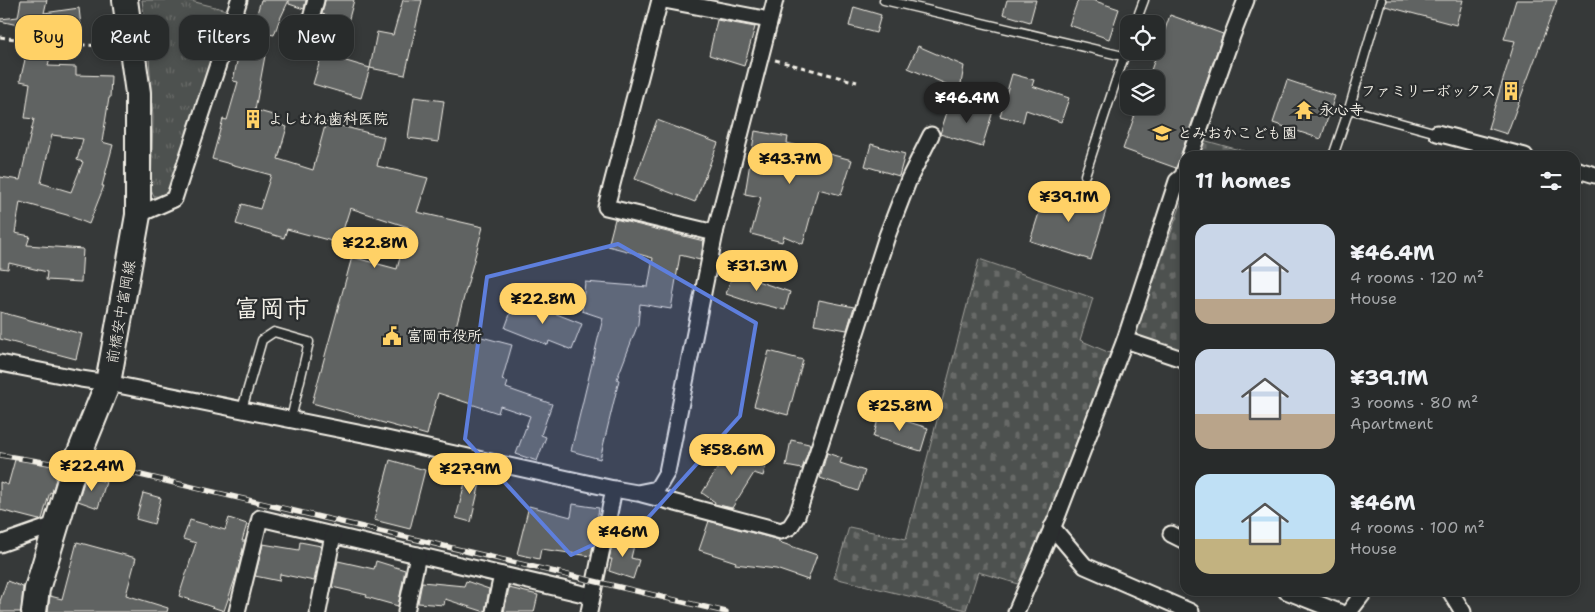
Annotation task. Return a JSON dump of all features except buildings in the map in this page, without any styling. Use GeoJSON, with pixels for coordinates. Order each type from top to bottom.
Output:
{"type":"FeatureCollection","features":[{"type":"Feature","properties":{"kind":"main road","name":"前橋安中富岡線"},"geometry":{"type":"LineString","coordinates":[[34,612],[37,590],[74,467],[108,383],[138,215],[138,93],[125,0]]}},
{"type":"Feature","properties":{"kind":"street"},"geometry":{"type":"LineString","coordinates":[[138,215],[174,199],[239,0]]}},
{"type":"Feature","properties":{"kind":"street"},"geometry":{"type":"LineString","coordinates":[[312,15],[316,0]]}},
{"type":"Feature","properties":{"kind":"street"},"geometry":{"type":"LineString","coordinates":[[660,0],[606,207],[714,233]]}},
{"type":"Feature","properties":{"kind":"street"},"geometry":{"type":"LineString","coordinates":[[664,0],[769,20]]}},
{"type":"Feature","properties":{"kind":"street"},"geometry":{"type":"LineString","coordinates":[[637,493],[657,489],[668,472],[714,233],[775,0]]}},
{"type":"Feature","properties":{"kind":"street"},"geometry":{"type":"LineString","coordinates":[[1192,151],[1246,0]]}},
{"type":"Feature","properties":{"kind":"street"},"geometry":{"type":"LineString","coordinates":[[1437,133],[1506,151]]}},
{"type":"Feature","properties":{"kind":"street"},"geometry":{"type":"LineString","coordinates":[[0,363],[242,409],[392,440],[637,493],[781,531],[790,526],[797,516],[888,236],[909,179],[931,135]]}},
{"type":"Feature","properties":{"kind":"street"},"geometry":{"type":"LineString","coordinates":[[1580,171],[1595,175]]}},
{"type":"Feature","properties":{"kind":"street"},"geometry":{"type":"LineString","coordinates":[[1016,612],[1125,340],[1177,181],[1180,178]]}},
{"type":"Feature","properties":{"kind":"street"},"geometry":{"type":"LineString","coordinates":[[1125,340],[1180,358]]}},
{"type":"Feature","properties":{"kind":"street"},"geometry":{"type":"LineString","coordinates":[[589,612],[614,489]]}},
{"type":"Feature","properties":{"kind":"street"},"geometry":{"type":"LineString","coordinates":[[237,612],[260,518],[592,596]]}},
{"type":"Feature","properties":{"kind":"street"},"geometry":{"type":"LineString","coordinates":[[0,544],[57,524]]}},
{"type":"Feature","properties":{"kind":"street"},"geometry":{"type":"LineString","coordinates":[[1052,526],[1085,566],[1191,612]]}},
{"type":"Feature","properties":{"kind":"street"},"geometry":{"type":"LineString","coordinates":[[1171,534],[1180,538]]}},
{"type":"Feature","properties":{"kind":"street"},"geometry":{"type":"LineString","coordinates":[[318,612],[333,535]]}},
{"type":"Feature","properties":{"kind":"street"},"geometry":{"type":"LineString","coordinates":[[406,612],[418,555]]}},
{"type":"Feature","properties":{"kind":"street"},"geometry":{"type":"LineString","coordinates":[[494,612],[502,575]]}},
{"type":"Feature","properties":{"kind":"street"},"geometry":{"type":"LineString","coordinates":[[1299,596],[1339,612]]}},
{"type":"Feature","properties":{"kind":"street"},"geometry":{"type":"LineString","coordinates":[[1349,612],[1362,596]]}},
{"type":"Feature","properties":{"kind":"street"},"geometry":{"type":"LineString","coordinates":[[1453,596],[1463,612]]}},
{"type":"Feature","properties":{"kind":"lane"},"geometry":{"type":"LineString","coordinates":[[884,0],[1120,55]]}},
{"type":"Feature","properties":{"kind":"lane"},"geometry":{"type":"LineString","coordinates":[[1138,15],[1144,0]]}},
{"type":"Feature","properties":{"kind":"lane"},"geometry":{"type":"LineString","coordinates":[[1335,151],[1381,0]]}},
{"type":"Feature","properties":{"kind":"lane"},"geometry":{"type":"LineString","coordinates":[[1085,174],[1122,60]]}},
{"type":"Feature","properties":{"kind":"lane"},"geometry":{"type":"LineString","coordinates":[[1349,109],[1437,133]]}},
{"type":"Feature","properties":{"kind":"lane"},"geometry":{"type":"LineString","coordinates":[[242,409],[262,340],[274,332],[309,342],[291,419]]}},
{"type":"Feature","properties":{"kind":"path"},"geometry":{"type":"LineString","coordinates":[[0,37],[54,44],[92,45]]}},
{"type":"Feature","properties":{"kind":"path"},"geometry":{"type":"LineString","coordinates":[[760,56],[857,82]]}},
{"type":"Feature","properties":{"kind":"highlighted area"},"geometry":{"type":"Polygon","coordinates":[[[618,244],[756,323],[740,416],[646,520],[571,555],[465,439],[487,277],[618,244]]]}},
{"type":"Feature","properties":{"kind":"green space"},"geometry":{"type":"Polygon","coordinates":[[[142,0],[187,0],[227,10],[225,15],[179,15],[179,60],[212,60],[172,189],[164,197],[154,196],[151,189],[153,118],[149,60],[169,60],[169,15],[144,15],[142,0]]]}},
{"type":"Feature","properties":{"kind":"green space"},"geometry":{"type":"Polygon","coordinates":[[[1203,140],[1243,151],[1200,151],[1203,140]]]}},
{"type":"Feature","properties":{"kind":"green space"},"geometry":{"type":"Polygon","coordinates":[[[1180,207],[1180,352],[1140,340],[1135,334],[1180,207]]]}},
{"type":"Feature","properties":{"kind":"green space"},"geometry":{"type":"Polygon","coordinates":[[[979,259],[1093,298],[1080,340],[1110,353],[1022,585],[978,572],[966,610],[834,578],[849,527],[906,539],[979,259]]]}},
{"type":"Feature","properties":{"kind":"railway"},"geometry":{"type":"LineString","coordinates":[[0,455],[74,467],[132,473],[726,612]]}},
{"type":"Feature","properties":{"kind":"place","name":"ファミリーボックス"},"geometry":{"type":"Point","coordinates":[1511,91]}},
{"type":"Feature","properties":{"kind":"place","name":"永心寺"},"geometry":{"type":"Point","coordinates":[1304,110]}},
{"type":"Feature","properties":{"kind":"place","name":"よしむね歯科医院"},"geometry":{"type":"Point","coordinates":[253,119]}},
{"type":"Feature","properties":{"kind":"place","name":"とみおかこども園"},"geometry":{"type":"Point","coordinates":[1162,133]}},
{"type":"Feature","properties":{"kind":"place","name":"富岡市役所"},"geometry":{"type":"Point","coordinates":[392,336]}},
{"type":"Feature","properties":{"kind":"district","name":"富岡市"},"geometry":{"type":"Point","coordinates":[272,308]}}]}
